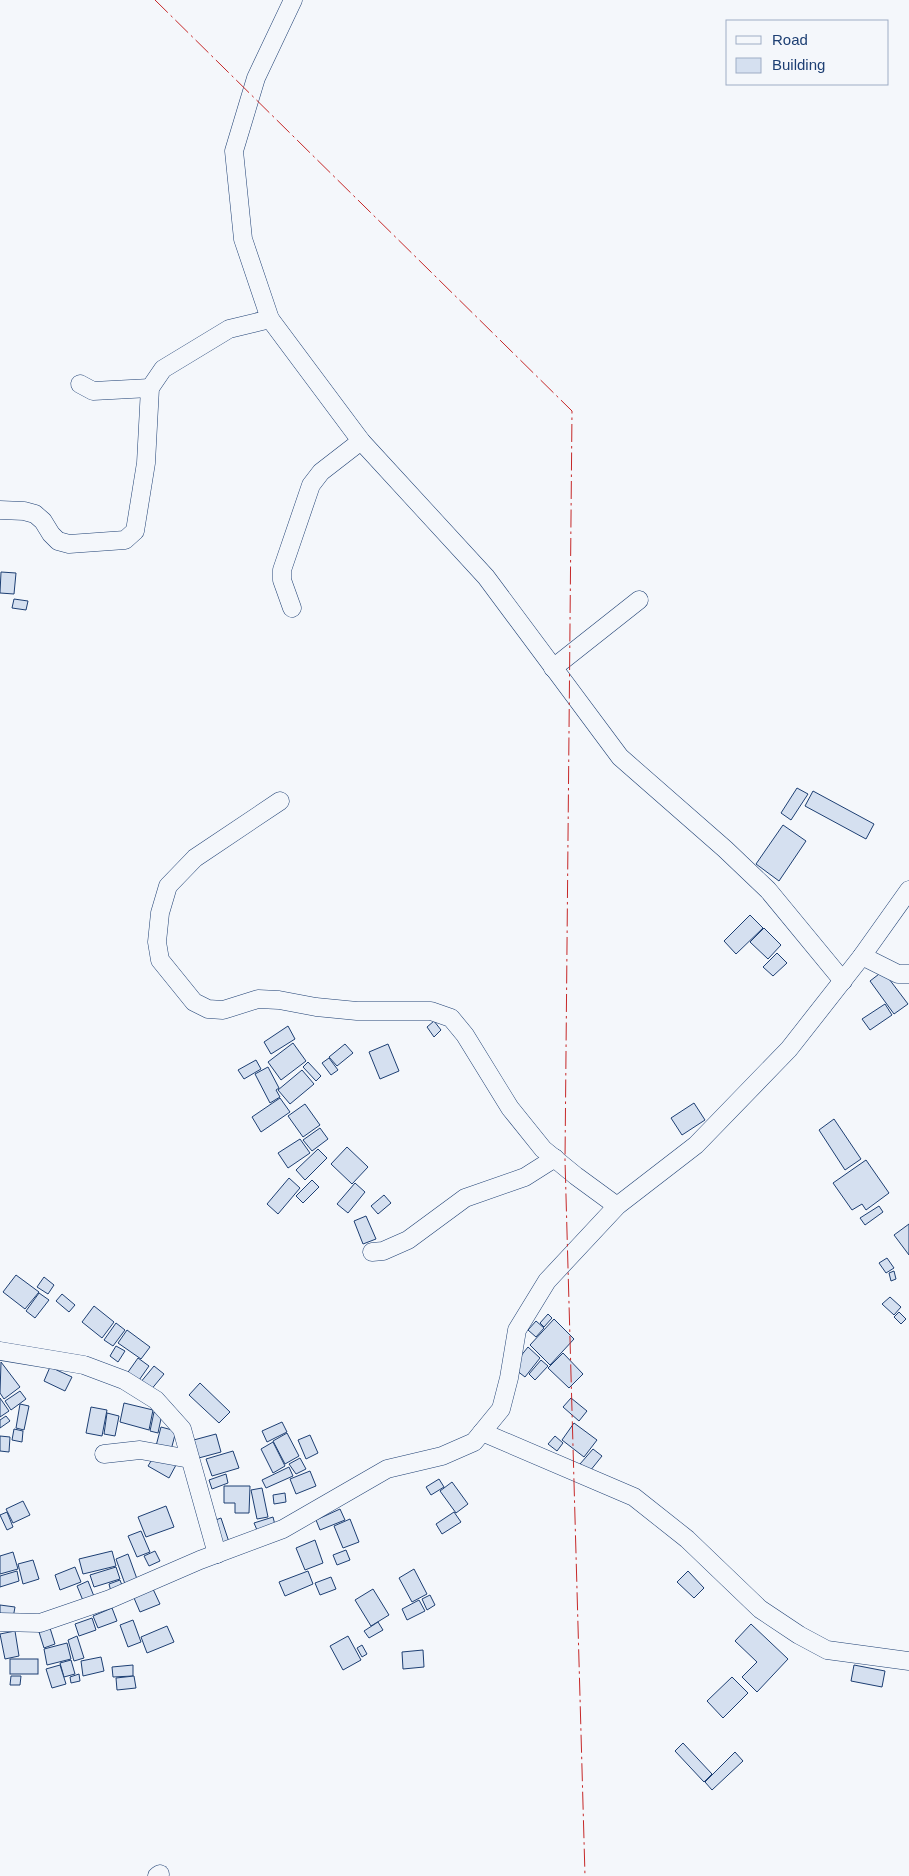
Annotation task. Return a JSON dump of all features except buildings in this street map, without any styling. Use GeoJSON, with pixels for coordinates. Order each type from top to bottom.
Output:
{"type":"FeatureCollection","features":[{"type":"Feature","properties":{"kind":"street"},"geometry":{"type":"LineString","coordinates":[[293,0],[256,78],[234,151],[243,239],[270,319],[361,442],[486,578],[620,757],[725,849],[768,890],[843,981]]}},
{"type":"Feature","properties":{"kind":"street"},"geometry":{"type":"LineString","coordinates":[[0,510],[24,511],[35,514],[44,521],[58,541],[87,543],[125,540],[135,531],[146,464],[150,388],[163,369],[228,330],[270,319]]}},
{"type":"Feature","properties":{"kind":"street"},"geometry":{"type":"LineString","coordinates":[[80,384],[93,391],[150,388]]}},
{"type":"Feature","properties":{"kind":"street"},"geometry":{"type":"LineString","coordinates":[[292,608],[282,580],[282,570],[311,485],[321,472],[361,442]]}},
{"type":"Feature","properties":{"kind":"street"},"geometry":{"type":"LineString","coordinates":[[553,668],[639,600]]}},
{"type":"Feature","properties":{"kind":"street"},"geometry":{"type":"LineString","coordinates":[[280,801],[195,858],[168,886],[160,913],[157,942],[160,960],[194,1002],[208,1009],[223,1010],[258,999],[279,1000],[357,1012],[431,1011],[451,1018],[465,1035],[510,1108],[544,1148],[617,1206]]}},
{"type":"Feature","properties":{"kind":"street"},"geometry":{"type":"LineString","coordinates":[[0,1622],[40,1623],[110,1599],[217,1554],[283,1529],[387,1469],[442,1456],[474,1442],[501,1409],[509,1378],[517,1330],[547,1281],[617,1206],[696,1145],[789,1048],[862,956],[909,890]]}},
{"type":"Feature","properties":{"kind":"street"},"geometry":{"type":"LineString","coordinates":[[862,956],[898,974],[909,974]]}},
{"type":"Feature","properties":{"kind":"street"},"geometry":{"type":"LineString","coordinates":[[372,1252],[383,1251],[408,1240],[465,1198],[525,1177],[555,1158]]}},
{"type":"Feature","properties":{"kind":"street"},"geometry":{"type":"LineString","coordinates":[[0,1350],[84,1365],[124,1380],[156,1400],[182,1429],[217,1554]]}},
{"type":"Feature","properties":{"kind":"street"},"geometry":{"type":"LineString","coordinates":[[482,1432],[634,1497],[688,1539],[760,1609],[799,1635],[827,1650],[909,1661]]}},
{"type":"Feature","properties":{"kind":"street"},"geometry":{"type":"LineString","coordinates":[[104,1454],[140,1450],[190,1459]]}},
{"type":"Feature","properties":{"kind":"power"},"geometry":{"type":"LineString","coordinates":[[155,0],[572,411],[565,1160],[585,1876]]}}]}
